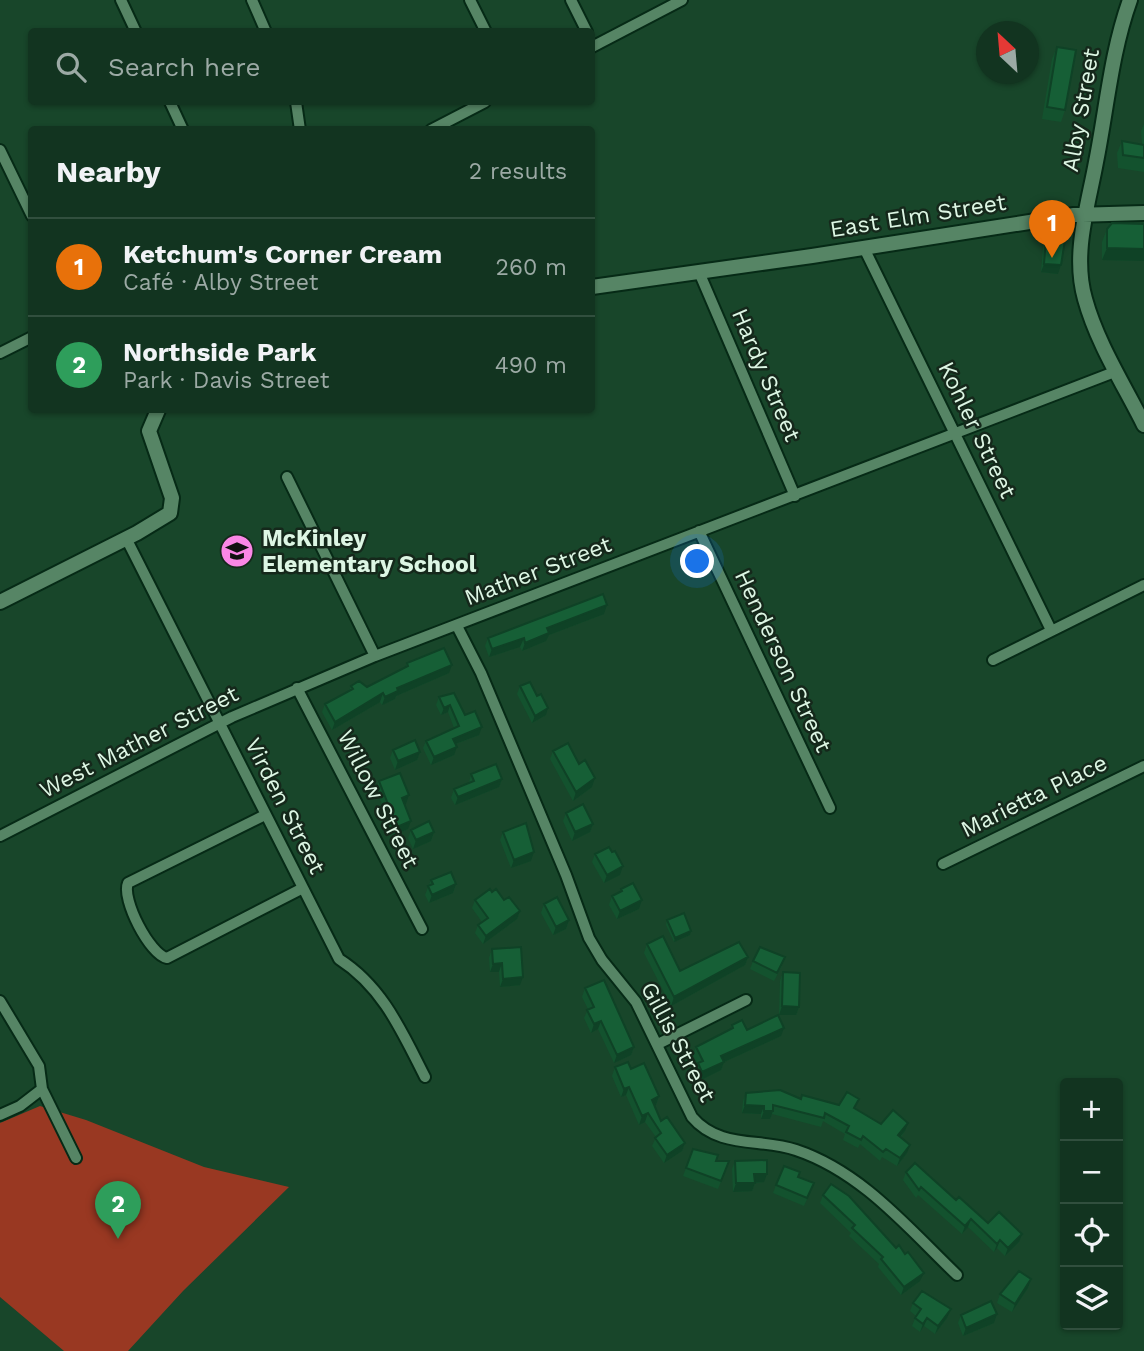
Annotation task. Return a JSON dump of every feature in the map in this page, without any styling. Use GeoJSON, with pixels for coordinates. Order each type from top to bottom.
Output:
{"type":"FeatureCollection","features":[{"type":"Feature","properties":{"kind":"street"},"geometry":{"type":"LineString","coordinates":[[121,0],[134,28]]}},
{"type":"Feature","properties":{"kind":"street"},"geometry":{"type":"LineString","coordinates":[[252,0],[264,28]]}},
{"type":"Feature","properties":{"kind":"street"},"geometry":{"type":"LineString","coordinates":[[470,0],[484,28]]}},
{"type":"Feature","properties":{"kind":"street"},"geometry":{"type":"LineString","coordinates":[[571,0],[585,28]]}},
{"type":"Feature","properties":{"kind":"street"},"geometry":{"type":"LineString","coordinates":[[595,44],[682,0]]}},
{"type":"Feature","properties":{"kind":"street","name":"Alby Street"},"geometry":{"type":"LineString","coordinates":[[1130,0],[1111,68],[1097,162],[1085,214],[1080,265],[1085,299],[1144,425]]}},
{"type":"Feature","properties":{"kind":"street"},"geometry":{"type":"LineString","coordinates":[[171,105],[181,126]]}},
{"type":"Feature","properties":{"kind":"street"},"geometry":{"type":"LineString","coordinates":[[296,105],[299,126]]}},
{"type":"Feature","properties":{"kind":"street"},"geometry":{"type":"LineString","coordinates":[[439,126],[479,105]]}},
{"type":"Feature","properties":{"kind":"street"},"geometry":{"type":"LineString","coordinates":[[0,150],[28,208]]}},
{"type":"Feature","properties":{"kind":"street","name":"East Elm Street"},"geometry":{"type":"LineString","coordinates":[[595,287],[1085,214],[1144,213]]}},
{"type":"Feature","properties":{"kind":"street","name":"Kohler Street"},"geometry":{"type":"LineString","coordinates":[[864,248],[1052,631]]}},
{"type":"Feature","properties":{"kind":"street","name":"Hardy Street"},"geometry":{"type":"LineString","coordinates":[[699,272],[795,496]]}},
{"type":"Feature","properties":{"kind":"street"},"geometry":{"type":"LineString","coordinates":[[0,353],[28,339]]}},
{"type":"Feature","properties":{"kind":"street","name":"Mather Street"},"geometry":{"type":"LineString","coordinates":[[297,688],[1117,371]]}},
{"type":"Feature","properties":{"kind":"street"},"geometry":{"type":"LineString","coordinates":[[0,602],[126,538],[165,516],[172,508],[167,480],[149,431],[157,413]]}},
{"type":"Feature","properties":{"kind":"street"},"geometry":{"type":"LineString","coordinates":[[287,477],[375,656]]}},
{"type":"Feature","properties":{"kind":"street","name":"Henderson Street"},"geometry":{"type":"LineString","coordinates":[[699,531],[830,808]]}},
{"type":"Feature","properties":{"kind":"street","name":"Virden Street"},"geometry":{"type":"LineString","coordinates":[[126,538],[339,959],[353,968],[382,999],[425,1077]]}},
{"type":"Feature","properties":{"kind":"street"},"geometry":{"type":"LineString","coordinates":[[993,660],[1144,584]]}},
{"type":"Feature","properties":{"kind":"street","name":"Gillis Street"},"geometry":{"type":"LineString","coordinates":[[457,625],[481,673],[566,875],[589,938],[602,960],[632,995],[684,1101],[701,1127],[720,1138],[795,1150],[835,1167],[866,1188],[957,1275]]}},
{"type":"Feature","properties":{"kind":"street","name":"West Mather Street"},"geometry":{"type":"LineString","coordinates":[[0,836],[220,724],[297,688]]}},
{"type":"Feature","properties":{"kind":"street","name":"Willow Street"},"geometry":{"type":"LineString","coordinates":[[297,688],[422,929]]}},
{"type":"Feature","properties":{"kind":"street","name":"Marietta Place"},"geometry":{"type":"LineString","coordinates":[[943,864],[1144,766]]}},
{"type":"Feature","properties":{"kind":"street"},"geometry":{"type":"LineString","coordinates":[[265,815],[128,883],[127,898],[153,950],[161,957],[167,958],[303,887]]}},
{"type":"Feature","properties":{"kind":"street"},"geometry":{"type":"LineString","coordinates":[[658,1044],[747,1000]]}},
{"type":"Feature","properties":{"kind":"street"},"geometry":{"type":"LineString","coordinates":[[0,1001],[38,1066],[42,1089],[76,1158]]}},
{"type":"Feature","properties":{"kind":"street"},"geometry":{"type":"LineString","coordinates":[[0,1115],[42,1089]]}},
{"type":"Feature","properties":{"kind":"shaded area"},"geometry":{"type":"Polygon","coordinates":[[[40,1106],[86,1120],[204,1167],[289,1187],[183,1291],[128,1351],[64,1351],[0,1297],[0,1123],[40,1106]]]}},
{"type":"Feature","properties":{"kind":"building"},"geometry":{"type":"Polygon","coordinates":[[[1057,47],[1076,50],[1065,110],[1047,107],[1057,47]]]}},
{"type":"Feature","properties":{"kind":"building"},"geometry":{"type":"Polygon","coordinates":[[[1122,141],[1144,145],[1144,158],[1123,155],[1122,141]]]}},
{"type":"Feature","properties":{"kind":"building"},"geometry":{"type":"Polygon","coordinates":[[[1112,223],[1144,224],[1144,249],[1107,248],[1107,229],[1112,223]]]}},
{"type":"Feature","properties":{"kind":"building"},"geometry":{"type":"Polygon","coordinates":[[[1046,238],[1065,240],[1061,265],[1044,264],[1046,238]]]}},
{"type":"Feature","properties":{"kind":"building"},"geometry":{"type":"Polygon","coordinates":[[[603,594],[607,605],[547,628],[549,633],[525,643],[524,638],[492,649],[488,638],[603,594]]]}},
{"type":"Feature","properties":{"kind":"building"},"geometry":{"type":"Polygon","coordinates":[[[444,648],[452,665],[397,688],[398,691],[385,697],[383,693],[335,722],[325,704],[353,689],[351,686],[359,681],[367,687],[408,666],[407,663],[444,648]]]}},
{"type":"Feature","properties":{"kind":"building"},"geometry":{"type":"Polygon","coordinates":[[[530,682],[537,696],[541,694],[548,708],[535,716],[520,686],[530,682]]]}},
{"type":"Feature","properties":{"kind":"building"},"geometry":{"type":"Polygon","coordinates":[[[454,693],[465,715],[475,711],[482,727],[453,739],[457,747],[434,757],[426,741],[459,726],[450,705],[444,708],[439,697],[454,693]]]}},
{"type":"Feature","properties":{"kind":"building"},"geometry":{"type":"Polygon","coordinates":[[[415,740],[420,752],[398,761],[393,750],[415,740]]]}},
{"type":"Feature","properties":{"kind":"building"},"geometry":{"type":"Polygon","coordinates":[[[568,743],[579,764],[585,760],[595,778],[576,792],[553,751],[568,743]]]}},
{"type":"Feature","properties":{"kind":"building"},"geometry":{"type":"Polygon","coordinates":[[[496,764],[502,779],[458,797],[454,789],[474,781],[471,774],[496,764]]]}},
{"type":"Feature","properties":{"kind":"building"},"geometry":{"type":"Polygon","coordinates":[[[400,773],[409,795],[402,798],[411,821],[397,827],[379,781],[400,773]]]}},
{"type":"Feature","properties":{"kind":"building"},"geometry":{"type":"Polygon","coordinates":[[[583,804],[593,824],[575,832],[566,813],[583,804]]]}},
{"type":"Feature","properties":{"kind":"building"},"geometry":{"type":"Polygon","coordinates":[[[429,821],[434,832],[416,840],[411,830],[429,821]]]}},
{"type":"Feature","properties":{"kind":"building"},"geometry":{"type":"Polygon","coordinates":[[[526,823],[534,852],[514,860],[503,832],[526,823]]]}},
{"type":"Feature","properties":{"kind":"building"},"geometry":{"type":"Polygon","coordinates":[[[609,847],[612,852],[615,851],[623,866],[607,875],[595,854],[609,847]]]}},
{"type":"Feature","properties":{"kind":"building"},"geometry":{"type":"Polygon","coordinates":[[[451,872],[456,884],[432,895],[428,886],[433,884],[431,880],[451,872]]]}},
{"type":"Feature","properties":{"kind":"building"},"geometry":{"type":"Polygon","coordinates":[[[633,883],[642,900],[620,911],[612,896],[633,883]]]}},
{"type":"Feature","properties":{"kind":"building"},"geometry":{"type":"Polygon","coordinates":[[[490,889],[492,892],[496,889],[504,900],[509,897],[520,911],[486,936],[478,925],[488,918],[475,900],[490,889]]]}},
{"type":"Feature","properties":{"kind":"building"},"geometry":{"type":"Polygon","coordinates":[[[557,897],[569,920],[556,927],[544,904],[557,897]]]}},
{"type":"Feature","properties":{"kind":"building"},"geometry":{"type":"Polygon","coordinates":[[[684,913],[691,931],[675,938],[667,920],[684,913]]]}},
{"type":"Feature","properties":{"kind":"building"},"geometry":{"type":"Polygon","coordinates":[[[663,936],[680,971],[739,942],[748,957],[674,997],[647,944],[663,936]]]}},
{"type":"Feature","properties":{"kind":"building"},"geometry":{"type":"Polygon","coordinates":[[[521,947],[523,977],[503,979],[502,963],[493,964],[492,949],[521,947]]]}},
{"type":"Feature","properties":{"kind":"building"},"geometry":{"type":"Polygon","coordinates":[[[760,947],[785,957],[777,973],[753,961],[760,947]]]}},
{"type":"Feature","properties":{"kind":"building"},"geometry":{"type":"Polygon","coordinates":[[[783,972],[800,973],[799,1007],[782,1006],[783,972]]]}},
{"type":"Feature","properties":{"kind":"building"},"geometry":{"type":"Polygon","coordinates":[[[604,980],[634,1047],[617,1055],[601,1021],[594,1024],[587,1010],[594,1007],[585,988],[604,980]]]}},
{"type":"Feature","properties":{"kind":"building"},"geometry":{"type":"Polygon","coordinates":[[[778,1015],[784,1028],[721,1056],[724,1062],[702,1072],[698,1063],[703,1061],[696,1047],[733,1028],[732,1025],[742,1020],[747,1030],[778,1015]]]}},
{"type":"Feature","properties":{"kind":"building"},"geometry":{"type":"Polygon","coordinates":[[[628,1062],[631,1069],[644,1063],[659,1096],[652,1100],[661,1121],[667,1117],[685,1143],[667,1155],[655,1138],[661,1133],[648,1113],[642,1116],[629,1087],[624,1089],[615,1067],[628,1062]]]}},
{"type":"Feature","properties":{"kind":"building"},"geometry":{"type":"Polygon","coordinates":[[[780,1090],[801,1099],[802,1095],[839,1105],[847,1092],[859,1099],[854,1108],[881,1124],[893,1110],[908,1123],[898,1135],[910,1145],[900,1158],[886,1149],[883,1152],[863,1136],[861,1140],[846,1132],[849,1126],[825,1113],[824,1118],[773,1105],[773,1111],[764,1111],[764,1106],[745,1105],[746,1093],[780,1090]]]}},
{"type":"Feature","properties":{"kind":"building"},"geometry":{"type":"Polygon","coordinates":[[[693,1149],[718,1155],[716,1161],[729,1161],[721,1181],[686,1168],[693,1149]]]}},
{"type":"Feature","properties":{"kind":"building"},"geometry":{"type":"Polygon","coordinates":[[[767,1160],[767,1174],[754,1174],[755,1183],[736,1183],[735,1161],[767,1160]]]}},
{"type":"Feature","properties":{"kind":"building"},"geometry":{"type":"Polygon","coordinates":[[[915,1163],[956,1200],[959,1197],[988,1223],[999,1212],[1022,1234],[1008,1248],[1000,1240],[997,1244],[971,1219],[965,1226],[921,1187],[919,1190],[906,1172],[915,1163]]]}},
{"type":"Feature","properties":{"kind":"building"},"geometry":{"type":"Polygon","coordinates":[[[784,1166],[800,1172],[798,1177],[814,1183],[807,1198],[776,1185],[784,1166]]]}},
{"type":"Feature","properties":{"kind":"building"},"geometry":{"type":"Polygon","coordinates":[[[831,1184],[849,1196],[896,1248],[899,1245],[905,1254],[908,1252],[924,1273],[904,1287],[881,1259],[883,1257],[852,1228],[855,1225],[823,1195],[831,1184]]]}},
{"type":"Feature","properties":{"kind":"building"},"geometry":{"type":"Polygon","coordinates":[[[1019,1271],[1031,1279],[1015,1304],[1000,1294],[1019,1271]]]}},
{"type":"Feature","properties":{"kind":"building"},"geometry":{"type":"Polygon","coordinates":[[[922,1291],[951,1309],[938,1326],[927,1318],[923,1324],[915,1318],[921,1309],[913,1303],[922,1291]]]}},
{"type":"Feature","properties":{"kind":"building"},"geometry":{"type":"Polygon","coordinates":[[[991,1301],[997,1314],[966,1328],[961,1315],[991,1301]]]}},
{"type":"Feature","properties":{"kind":"place","name":"Ketchum's Corner Cream"},"geometry":{"type":"Point","coordinates":[1052,258]}},
{"type":"Feature","properties":{"kind":"place","name":"McKinley Elementary School"},"geometry":{"type":"Point","coordinates":[237,551]}},
{"type":"Feature","properties":{"kind":"place","name":"Northside Park"},"geometry":{"type":"Point","coordinates":[118,1239]}}]}
